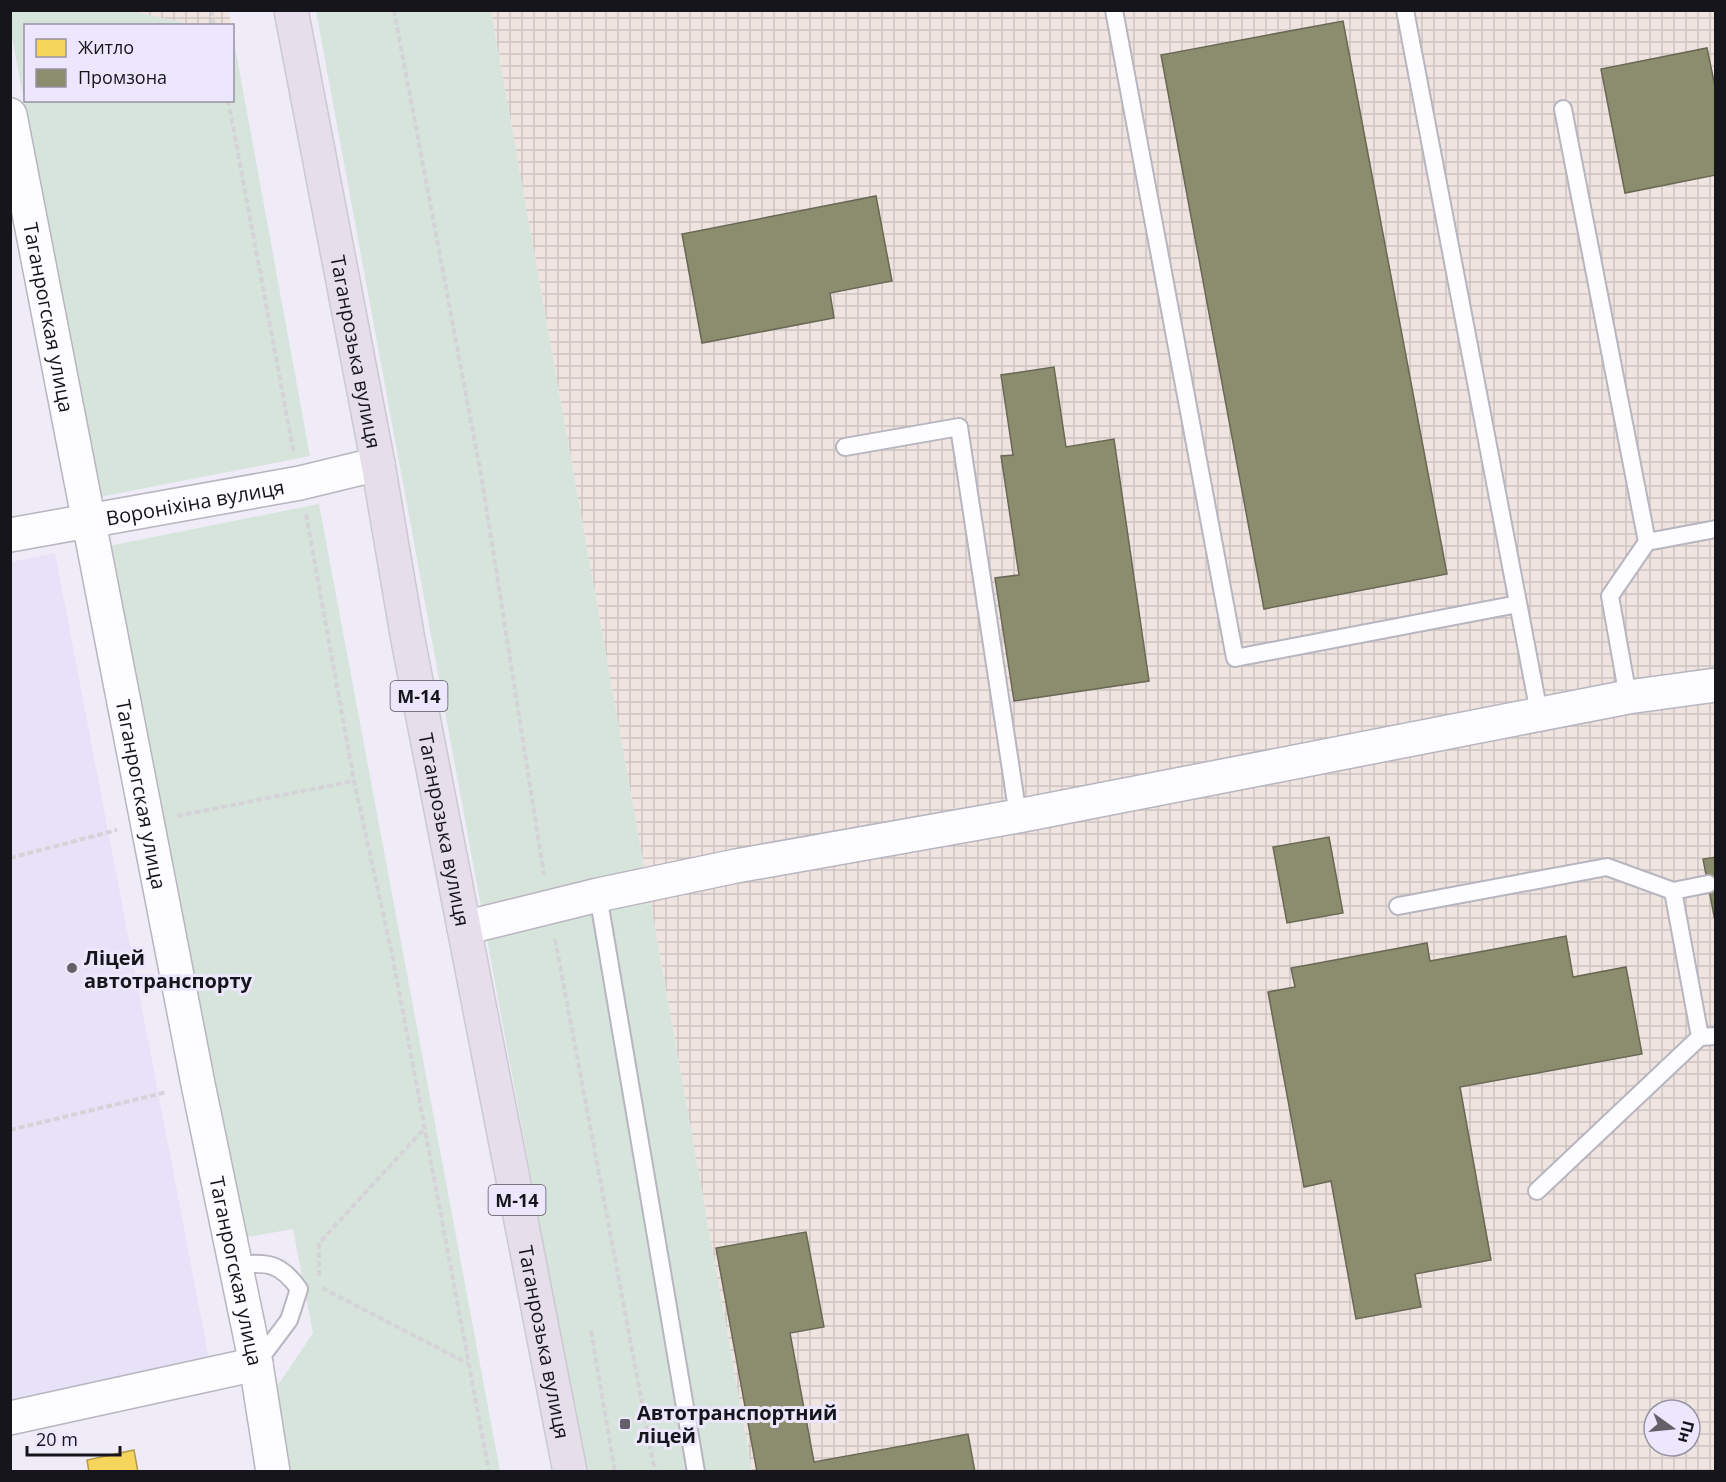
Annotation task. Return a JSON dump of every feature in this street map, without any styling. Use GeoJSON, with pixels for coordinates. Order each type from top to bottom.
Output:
{"type":"FeatureCollection","features":[{"type":"Feature","properties":{"kind":"highway","name":"Таганрозька вулиця"},"geometry":{"type":"LineString","coordinates":[[288,11],[378,464],[408,640],[570,1472]]}},
{"type":"Feature","properties":{"kind":"street","name":"Таганрогская улица"},"geometry":{"type":"LineString","coordinates":[[10,115],[198,1084],[256,1365],[273,1472]]}},
{"type":"Feature","properties":{"kind":"street","name":"Вороніхіна вулиця"},"geometry":{"type":"LineString","coordinates":[[10,534],[300,483],[378,464]]}},
{"type":"Feature","properties":{"kind":"street"},"geometry":{"type":"LineString","coordinates":[[464,928],[598,895],[736,866],[1018,816],[1539,713],[1628,697],[1716,685]]}},
{"type":"Feature","properties":{"kind":"street"},"geometry":{"type":"LineString","coordinates":[[10,1418],[256,1365]]}},
{"type":"Feature","properties":{"kind":"lane"},"geometry":{"type":"LineString","coordinates":[[1114,10],[1235,658],[1518,604]]}},
{"type":"Feature","properties":{"kind":"lane"},"geometry":{"type":"LineString","coordinates":[[1405,10],[1539,713]]}},
{"type":"Feature","properties":{"kind":"lane"},"geometry":{"type":"LineString","coordinates":[[1563,109],[1647,542]]}},
{"type":"Feature","properties":{"kind":"lane"},"geometry":{"type":"LineString","coordinates":[[845,447],[959,427],[1018,816]]}},
{"type":"Feature","properties":{"kind":"lane"},"geometry":{"type":"LineString","coordinates":[[1628,697],[1610,596],[1647,542],[1716,529]]}},
{"type":"Feature","properties":{"kind":"lane"},"geometry":{"type":"LineString","coordinates":[[1398,906],[1607,867],[1673,891],[1708,884]]}},
{"type":"Feature","properties":{"kind":"lane"},"geometry":{"type":"LineString","coordinates":[[1537,1191],[1708,1037],[1673,891]]}},
{"type":"Feature","properties":{"kind":"lane"},"geometry":{"type":"LineString","coordinates":[[598,895],[696,1472]]}},
{"type":"Feature","properties":{"kind":"lane"},"geometry":{"type":"LineString","coordinates":[[236,1265],[268,1264],[280,1268],[299,1289],[289,1320],[256,1365]]}},
{"type":"Feature","properties":{"kind":"path"},"geometry":{"type":"LineString","coordinates":[[394,10],[482,480],[549,907],[655,1472]]}},
{"type":"Feature","properties":{"kind":"path"},"geometry":{"type":"LineString","coordinates":[[228,102],[354,781],[393,959],[423,1130],[489,1472]]}},
{"type":"Feature","properties":{"kind":"path"},"geometry":{"type":"LineString","coordinates":[[10,1130],[198,1084]]}},
{"type":"Feature","properties":{"kind":"path"},"geometry":{"type":"LineString","coordinates":[[423,1130],[319,1243],[319,1286],[468,1364]]}},
{"type":"Feature","properties":{"kind":"path"},"geometry":{"type":"LineString","coordinates":[[591,1331],[615,1472]]}},
{"type":"Feature","properties":{"kind":"shaded area"},"geometry":{"type":"Polygon","coordinates":[[[10,11],[133,11],[188,24],[24,24],[24,101],[11,32],[10,11]]]}},
{"type":"Feature","properties":{"kind":"shaded area"},"geometry":{"type":"Polygon","coordinates":[[[133,11],[229,11],[231,24],[188,24],[133,11]]]}},
{"type":"Feature","properties":{"kind":"shaded area"},"geometry":{"type":"Polygon","coordinates":[[[316,11],[491,11],[752,1471],[585,1471],[316,11]]]}},
{"type":"Feature","properties":{"kind":"shaded area"},"geometry":{"type":"Polygon","coordinates":[[[491,11],[1715,11],[1715,1471],[752,1471],[491,11]]]}},
{"type":"Feature","properties":{"kind":"shaded area"},"geometry":{"type":"Polygon","coordinates":[[[234,41],[310,456],[99,497],[24,102],[234,102],[234,41]]]}},
{"type":"Feature","properties":{"kind":"shaded area"},"geometry":{"type":"Polygon","coordinates":[[[319,504],[500,1471],[287,1471],[272,1394],[313,1333],[293,1229],[242,1238],[109,546],[319,504]]]}},
{"type":"Feature","properties":{"kind":"shaded area","name":"Ліцей автотранспорту"},"geometry":{"type":"Polygon","coordinates":[[[55,553],[212,1375],[11,1413],[11,562],[55,553]]]}},
{"type":"Feature","properties":{"kind":"building: Житло"},"geometry":{"type":"Polygon","coordinates":[[[134,1450],[138,1472],[89,1472],[87,1460],[134,1450]]]}},
{"type":"Feature","properties":{"kind":"building: Промзона"},"geometry":{"type":"Polygon","coordinates":[[[1343,21],[1447,574],[1264,609],[1161,55],[1343,21]]]}},
{"type":"Feature","properties":{"kind":"building: Промзона"},"geometry":{"type":"Polygon","coordinates":[[[1707,48],[1716,91],[1716,175],[1625,193],[1601,69],[1707,48]]]}},
{"type":"Feature","properties":{"kind":"building: Промзона"},"geometry":{"type":"Polygon","coordinates":[[[876,196],[892,281],[830,293],[834,318],[702,343],[682,234],[876,196]]]}},
{"type":"Feature","properties":{"kind":"building: Промзона"},"geometry":{"type":"Polygon","coordinates":[[[1054,367],[1066,447],[1114,439],[1149,681],[1014,701],[995,578],[1019,575],[1001,456],[1013,455],[1001,375],[1054,367]]]}},
{"type":"Feature","properties":{"kind":"building: Промзона"},"geometry":{"type":"Polygon","coordinates":[[[1329,837],[1343,913],[1287,923],[1273,847],[1329,837]]]}},
{"type":"Feature","properties":{"kind":"building: Промзона"},"geometry":{"type":"Polygon","coordinates":[[[1716,857],[1716,926],[1703,859],[1716,857]]]}},
{"type":"Feature","properties":{"kind":"building: Промзона"},"geometry":{"type":"Polygon","coordinates":[[[1566,936],[1573,977],[1626,967],[1642,1054],[1460,1087],[1491,1260],[1415,1274],[1421,1307],[1356,1319],[1331,1181],[1304,1187],[1268,992],[1295,987],[1291,968],[1427,943],[1430,961],[1566,936]]]}},
{"type":"Feature","properties":{"kind":"building: Промзона"},"geometry":{"type":"Polygon","coordinates":[[[806,1232],[824,1327],[790,1333],[814,1462],[968,1434],[975,1472],[757,1472],[716,1248],[806,1232]]]}},
{"type":"Feature","properties":{"kind":"place","name":"Ліцей автотранспорту"},"geometry":{"type":"Point","coordinates":[72,968]}},
{"type":"Feature","properties":{"kind":"place","name":"Автотранспортний ліцей"},"geometry":{"type":"Point","coordinates":[625,1424]}}]}
